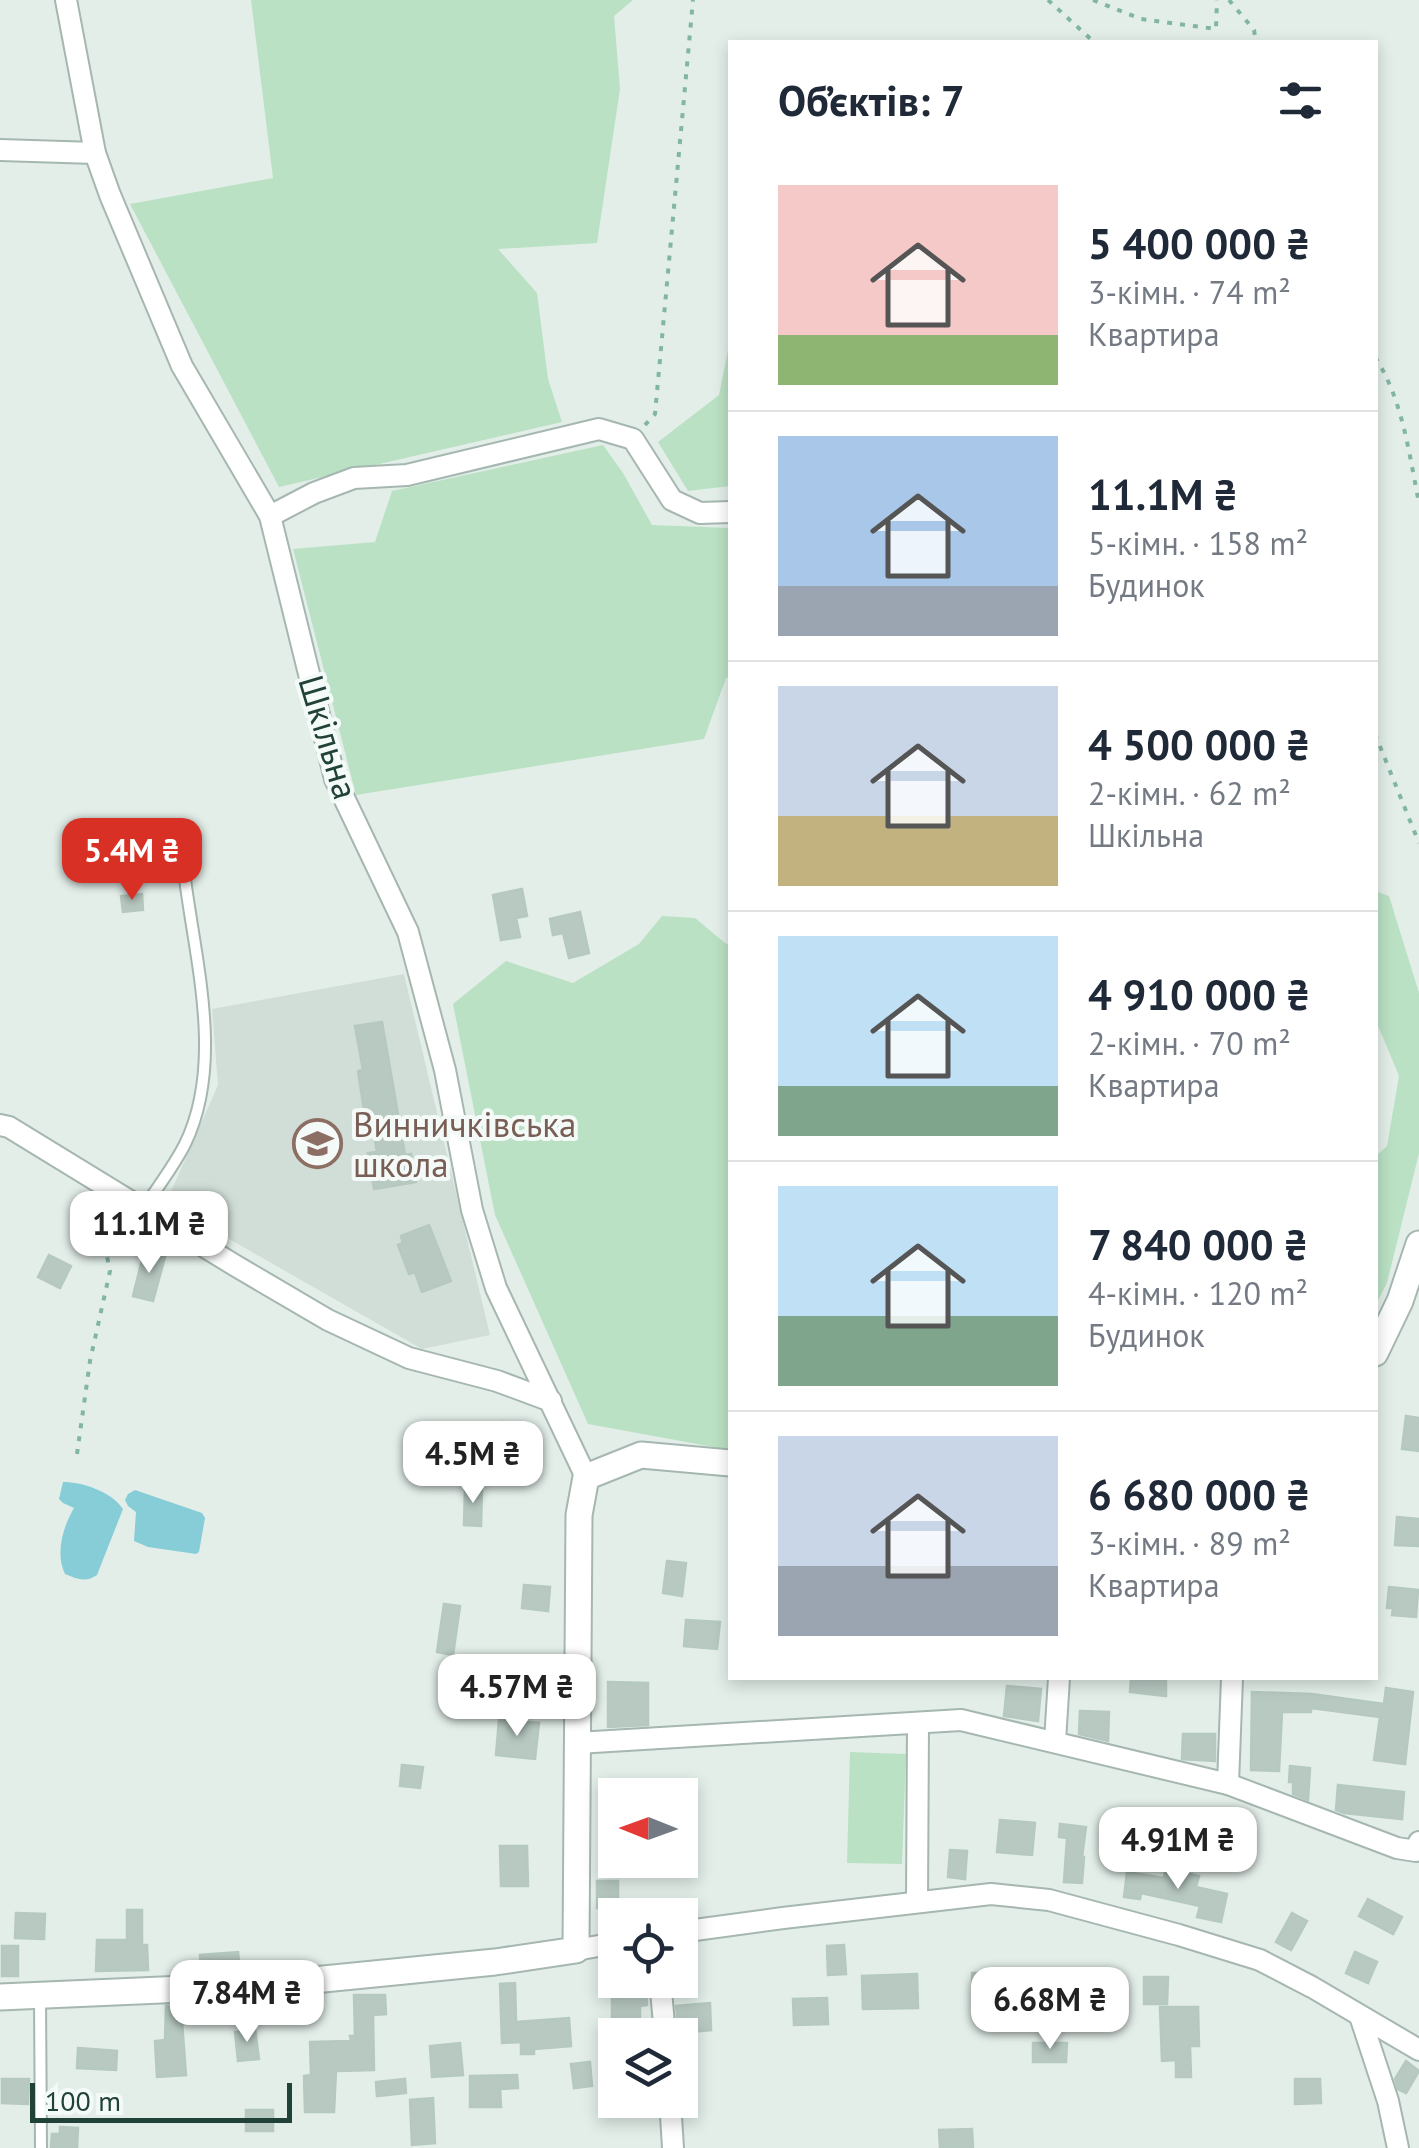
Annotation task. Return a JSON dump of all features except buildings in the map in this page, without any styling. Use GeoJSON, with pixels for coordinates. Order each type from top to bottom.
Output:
{"type":"FeatureCollection","features":[{"type":"Feature","properties":{"kind":"street","name":"Шкільна"},"geometry":{"type":"LineString","coordinates":[[66,0],[96,153],[110,196],[182,366],[270,516],[335,779],[408,932],[445,1070],[472,1210],[496,1288],[586,1477]]}},
{"type":"Feature","properties":{"kind":"street"},"geometry":{"type":"LineString","coordinates":[[0,150],[96,153]]}},
{"type":"Feature","properties":{"kind":"street"},"geometry":{"type":"LineString","coordinates":[[270,516],[354,478],[406,475],[599,429],[633,439],[672,500],[700,513],[728,512]]}},
{"type":"Feature","properties":{"kind":"street"},"geometry":{"type":"LineString","coordinates":[[0,1125],[10,1127],[328,1320],[409,1358],[551,1402]]}},
{"type":"Feature","properties":{"kind":"street"},"geometry":{"type":"LineString","coordinates":[[1378,1347],[1400,1301],[1419,1244]]}},
{"type":"Feature","properties":{"kind":"street"},"geometry":{"type":"LineString","coordinates":[[576,1950],[579,1515],[586,1477],[640,1454],[728,1463]]}},
{"type":"Feature","properties":{"kind":"street"},"geometry":{"type":"LineString","coordinates":[[1056,1741],[1059,1680]]}},
{"type":"Feature","properties":{"kind":"street"},"geometry":{"type":"LineString","coordinates":[[1228,1784],[1232,1680]]}},
{"type":"Feature","properties":{"kind":"street"},"geometry":{"type":"LineString","coordinates":[[577,1743],[962,1720],[1228,1784],[1397,1848],[1416,1850],[1419,1842]]}},
{"type":"Feature","properties":{"kind":"street"},"geometry":{"type":"LineString","coordinates":[[917,1902],[918,1724]]}},
{"type":"Feature","properties":{"kind":"street"},"geometry":{"type":"LineString","coordinates":[[698,1930],[991,1894],[1049,1900],[1260,1960],[1419,2050]]}},
{"type":"Feature","properties":{"kind":"street"},"geometry":{"type":"LineString","coordinates":[[0,1997],[252,1986],[496,1962],[598,1946]]}},
{"type":"Feature","properties":{"kind":"street"},"geometry":{"type":"LineString","coordinates":[[1360,2016],[1388,2101],[1398,2148]]}},
{"type":"Feature","properties":{"kind":"street"},"geometry":{"type":"LineString","coordinates":[[671,2118],[672,2148]]}},
{"type":"Feature","properties":{"kind":"lane"},"geometry":{"type":"LineString","coordinates":[[143,1209],[184,1144],[202,1096],[206,1037],[185,879]]}},
{"type":"Feature","properties":{"kind":"lane"},"geometry":{"type":"LineString","coordinates":[[40,1997],[41,2148]]}},
{"type":"Feature","properties":{"kind":"path"},"geometry":{"type":"LineString","coordinates":[[633,439],[655,414],[692,0]]}},
{"type":"Feature","properties":{"kind":"path"},"geometry":{"type":"LineString","coordinates":[[1048,0],[1092,40]]}},
{"type":"Feature","properties":{"kind":"path"},"geometry":{"type":"LineString","coordinates":[[1093,0],[1141,19],[1216,29],[1217,0]]}},
{"type":"Feature","properties":{"kind":"path"},"geometry":{"type":"LineString","coordinates":[[1229,0],[1254,30],[1256,40]]}},
{"type":"Feature","properties":{"kind":"path"},"geometry":{"type":"LineString","coordinates":[[1378,362],[1401,418],[1419,502]]}},
{"type":"Feature","properties":{"kind":"path"},"geometry":{"type":"LineString","coordinates":[[1378,742],[1419,844]]}},
{"type":"Feature","properties":{"kind":"path"},"geometry":{"type":"LineString","coordinates":[[77,1454],[90,1361],[110,1271],[97,1208],[105,1185]]}},
{"type":"Feature","properties":{"kind":"shaded area","name":"Винничківська школа"},"geometry":{"type":"Polygon","coordinates":[[[404,974],[490,1335],[422,1349],[166,1203],[218,1085],[212,1009],[404,974]]]}},
{"type":"Feature","properties":{"kind":"green space"},"geometry":{"type":"Polygon","coordinates":[[[251,0],[633,0],[614,16],[620,89],[597,243],[498,249],[537,293],[548,379],[562,422],[279,487],[130,204],[273,178],[251,0]]]}},
{"type":"Feature","properties":{"kind":"green space"},"geometry":{"type":"Polygon","coordinates":[[[728,351],[728,486],[688,491],[658,442],[719,395],[728,351]]]}},
{"type":"Feature","properties":{"kind":"green space"},"geometry":{"type":"Polygon","coordinates":[[[603,445],[652,525],[728,528],[728,678],[704,739],[356,795],[293,549],[375,542],[392,491],[603,445]]]}},
{"type":"Feature","properties":{"kind":"green space"},"geometry":{"type":"Polygon","coordinates":[[[1378,892],[1389,896],[1419,993],[1419,1153],[1387,1283],[1378,1300],[1378,1154],[1387,1146],[1399,1076],[1378,1025],[1378,892]]]}},
{"type":"Feature","properties":{"kind":"green space"},"geometry":{"type":"Polygon","coordinates":[[[662,916],[695,918],[728,944],[728,1450],[588,1424],[495,1215],[453,1004],[506,961],[573,983],[639,944],[662,916]]]}},
{"type":"Feature","properties":{"kind":"green space"},"geometry":{"type":"Polygon","coordinates":[[[850,1752],[906,1754],[902,1864],[847,1863],[850,1752]]]}},
{"type":"Feature","properties":{"kind":"water"},"geometry":{"type":"Polygon","coordinates":[[[63,1482],[96,1489],[123,1509],[97,1575],[89,1579],[65,1574],[62,1566],[62,1540],[74,1508],[59,1499],[63,1482]]]}},
{"type":"Feature","properties":{"kind":"water"},"geometry":{"type":"Polygon","coordinates":[[[135,1490],[202,1513],[205,1518],[199,1552],[148,1547],[134,1541],[136,1512],[125,1500],[135,1490]]]}},
{"type":"Feature","properties":{"kind":"place","name":"Винничківська школа"},"geometry":{"type":"Point","coordinates":[318,1144]}}]}
